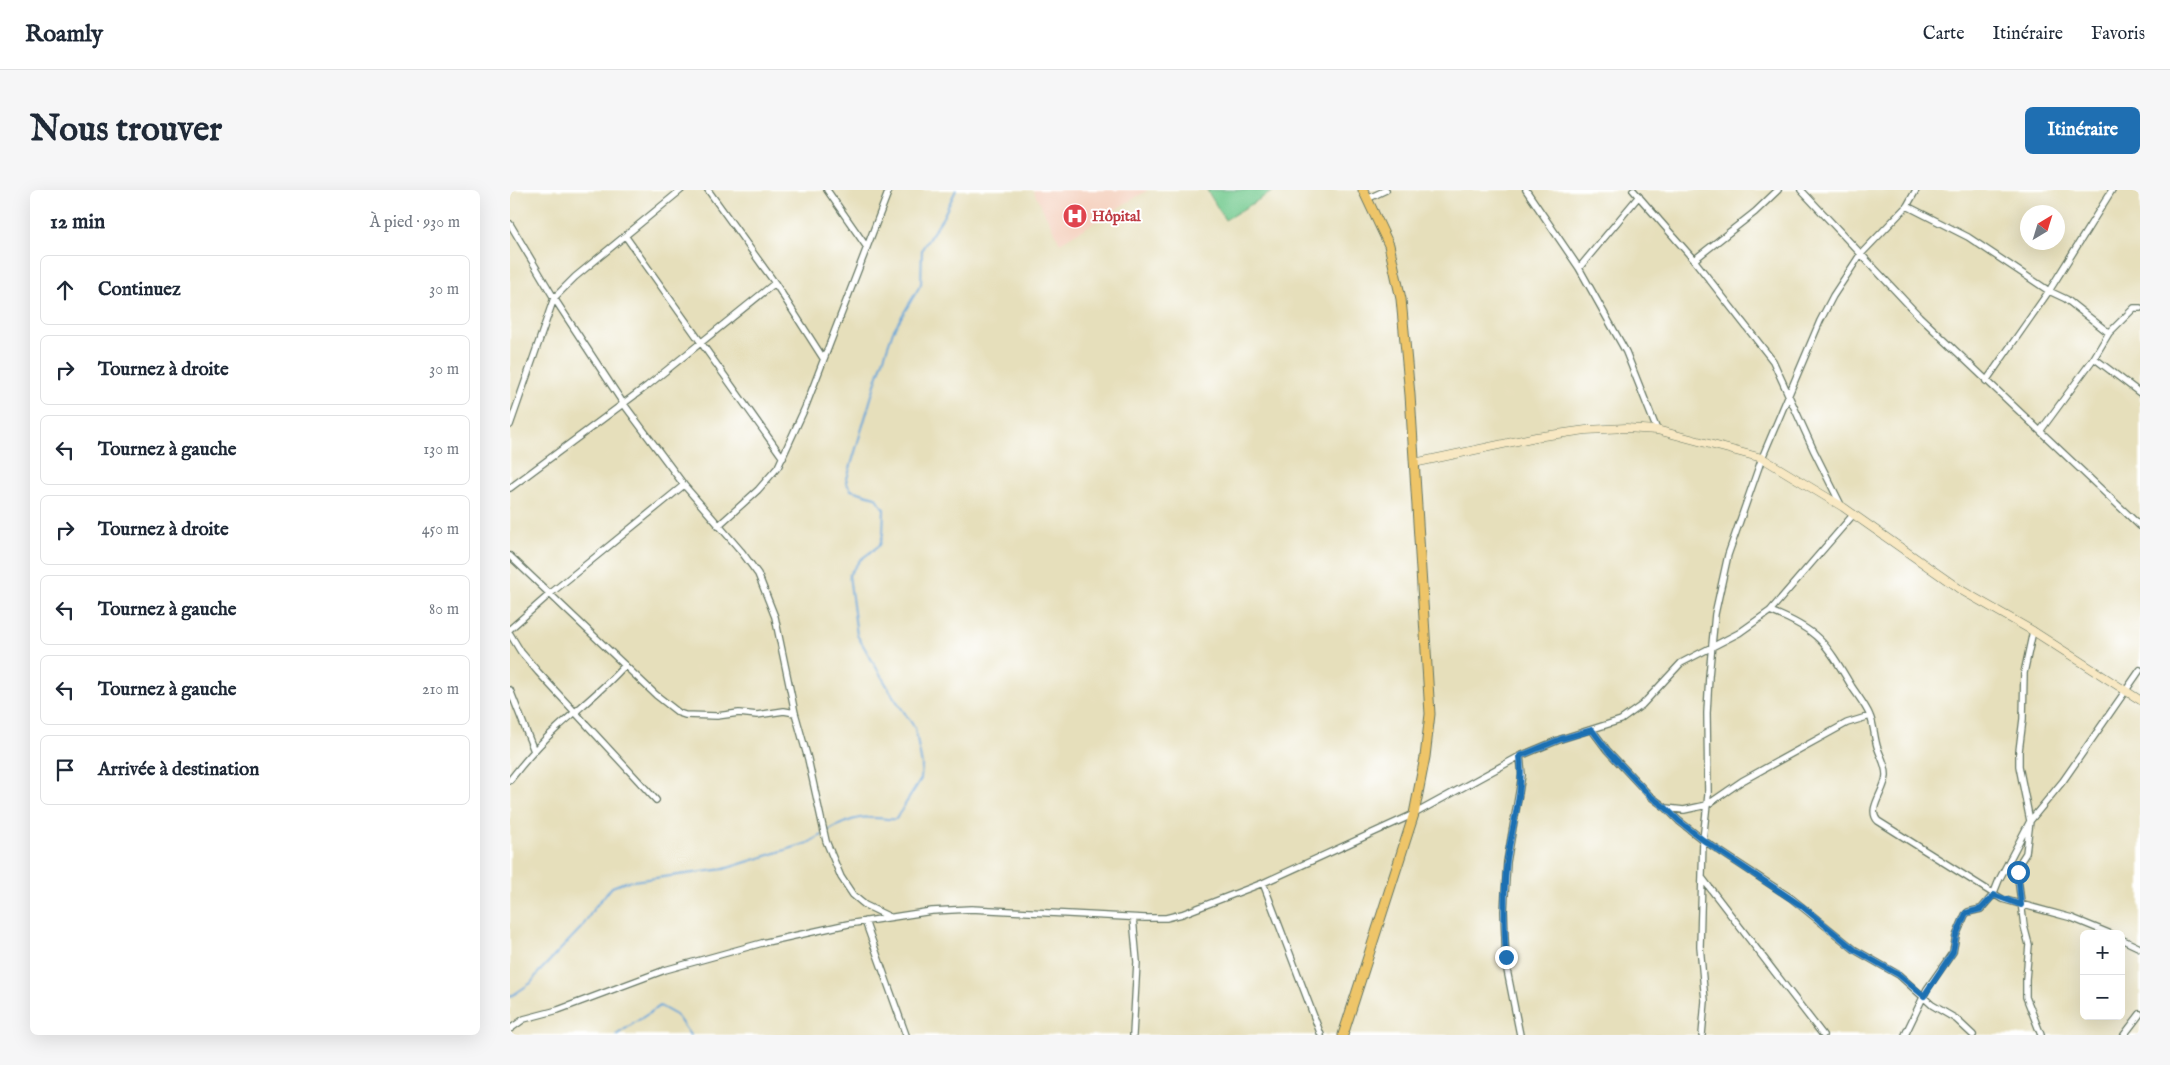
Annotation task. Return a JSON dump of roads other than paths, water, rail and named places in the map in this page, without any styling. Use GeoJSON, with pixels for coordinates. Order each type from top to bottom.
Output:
{"type":"FeatureCollection","features":[{"type":"Feature","properties":{"kind":"main road"},"geometry":{"type":"LineString","coordinates":[[1344,1035],[1414,814],[1425,757],[1430,714],[1402,308],[1398,278],[1389,245],[1363,190]]}},
{"type":"Feature","properties":{"kind":"main road"},"geometry":{"type":"LineString","coordinates":[[1414,463],[1536,437],[1586,430],[1626,428],[1657,430],[1762,458],[1842,507],[1961,590],[2034,630],[2140,700]]}},
{"type":"Feature","properties":{"kind":"street"},"geometry":{"type":"LineString","coordinates":[[510,425],[554,298],[575,277],[681,190]]}},
{"type":"Feature","properties":{"kind":"street"},"geometry":{"type":"LineString","coordinates":[[708,190],[775,283],[824,358]]}},
{"type":"Feature","properties":{"kind":"street"},"geometry":{"type":"LineString","coordinates":[[827,190],[866,246]]}},
{"type":"Feature","properties":{"kind":"street"},"geometry":{"type":"LineString","coordinates":[[718,526],[773,475],[782,458],[805,408],[889,190]]}},
{"type":"Feature","properties":{"kind":"street"},"geometry":{"type":"LineString","coordinates":[[1367,199],[1386,190]]}},
{"type":"Feature","properties":{"kind":"street"},"geometry":{"type":"LineString","coordinates":[[1526,190],[1579,268],[1626,352],[1657,430]]}},
{"type":"Feature","properties":{"kind":"street"},"geometry":{"type":"LineString","coordinates":[[1633,190],[1694,260],[1773,361],[1842,507]]}},
{"type":"Feature","properties":{"kind":"street"},"geometry":{"type":"LineString","coordinates":[[1694,260],[1755,212],[1778,190]]}},
{"type":"Feature","properties":{"kind":"street"},"geometry":{"type":"LineString","coordinates":[[1801,190],[1919,316],[2140,526]]}},
{"type":"Feature","properties":{"kind":"street"},"geometry":{"type":"LineString","coordinates":[[1702,1035],[1705,1001],[1700,946],[1703,840],[1709,765],[1707,713],[1711,648],[1718,592],[1728,555],[1762,458],[1832,296],[1860,255],[1907,206],[1916,190]]}},
{"type":"Feature","properties":{"kind":"street"},"geometry":{"type":"LineString","coordinates":[[1986,381],[2049,290],[2112,190]]}},
{"type":"Feature","properties":{"kind":"street"},"geometry":{"type":"LineString","coordinates":[[1579,268],[1639,196]]}},
{"type":"Feature","properties":{"kind":"street"},"geometry":{"type":"LineString","coordinates":[[1907,206],[1968,237],[2066,299],[2108,333]]}},
{"type":"Feature","properties":{"kind":"street"},"geometry":{"type":"LineString","coordinates":[[510,224],[554,298],[623,403],[684,485],[751,563],[770,601],[794,713],[808,760],[826,841],[841,877],[853,895],[865,905],[890,917]]}},
{"type":"Feature","properties":{"kind":"street"},"geometry":{"type":"LineString","coordinates":[[626,237],[782,458]]}},
{"type":"Feature","properties":{"kind":"street"},"geometry":{"type":"LineString","coordinates":[[510,488],[700,344],[775,283]]}},
{"type":"Feature","properties":{"kind":"street"},"geometry":{"type":"LineString","coordinates":[[2041,430],[2094,358],[2108,333],[2134,308],[2140,308]]}},
{"type":"Feature","properties":{"kind":"street"},"geometry":{"type":"LineString","coordinates":[[2094,358],[2140,393]]}},
{"type":"Feature","properties":{"kind":"street"},"geometry":{"type":"LineString","coordinates":[[510,629],[551,593],[684,485]]}},
{"type":"Feature","properties":{"kind":"street"},"geometry":{"type":"LineString","coordinates":[[510,1028],[524,1019],[558,1010],[665,970],[718,954],[865,921],[932,911],[971,909],[1133,918],[1166,918],[1182,914],[1263,883],[1414,814],[1520,756],[1561,739],[1621,720],[1642,705],[1681,663],[1755,624],[1770,611],[1853,515]]}},
{"type":"Feature","properties":{"kind":"street"},"geometry":{"type":"LineString","coordinates":[[510,556],[666,704],[685,715],[717,716],[739,714],[757,716],[784,711],[794,713]]}},
{"type":"Feature","properties":{"kind":"street"},"geometry":{"type":"LineString","coordinates":[[1770,611],[1802,624],[1824,643],[1834,655],[1870,716],[1876,744],[1886,774],[1885,783],[1874,810],[1876,819],[1994,895],[2021,905],[2072,918],[2101,930]]}},
{"type":"Feature","properties":{"kind":"street"},"geometry":{"type":"LineString","coordinates":[[2034,630],[2024,674],[2023,719],[2019,751],[2019,766],[2030,821],[2026,853],[2019,864],[2018,872],[2021,905],[2029,945],[2026,997],[2041,1035]]}},
{"type":"Feature","properties":{"kind":"street"},"geometry":{"type":"LineString","coordinates":[[510,634],[521,652],[574,713],[656,800]]}},
{"type":"Feature","properties":{"kind":"street"},"geometry":{"type":"LineString","coordinates":[[510,780],[534,751],[574,713],[598,694],[625,665]]}},
{"type":"Feature","properties":{"kind":"street"},"geometry":{"type":"LineString","coordinates":[[1905,1035],[1924,996],[1953,952],[1956,936],[1965,915],[1968,912],[1981,909],[1994,895],[1999,880],[2030,821],[2063,782],[2127,692],[2140,670]]}},
{"type":"Feature","properties":{"kind":"street"},"geometry":{"type":"LineString","coordinates":[[510,690],[534,751]]}},
{"type":"Feature","properties":{"kind":"street"},"geometry":{"type":"LineString","coordinates":[[1666,808],[1684,810],[1707,805],[1742,782],[1847,723],[1870,716]]}},
{"type":"Feature","properties":{"kind":"street"},"geometry":{"type":"LineString","coordinates":[[1592,730],[1607,750],[1650,796],[1679,821],[1703,840],[1791,898],[1855,950],[1891,970],[1924,996],[1937,1009],[1956,1019],[1973,1035]]}},
{"type":"Feature","properties":{"kind":"street"},"geometry":{"type":"LineString","coordinates":[[1520,756],[1522,775],[1507,862],[1504,911],[1506,965],[1520,1035]]}},
{"type":"Feature","properties":{"kind":"street"},"geometry":{"type":"LineString","coordinates":[[1703,879],[1823,1035]]}},
{"type":"Feature","properties":{"kind":"street"},"geometry":{"type":"LineString","coordinates":[[1263,883],[1321,1035]]}},
{"type":"Feature","properties":{"kind":"street"},"geometry":{"type":"LineString","coordinates":[[1133,918],[1137,962],[1133,1035]]}},
{"type":"Feature","properties":{"kind":"street"},"geometry":{"type":"LineString","coordinates":[[865,921],[906,1035]]}},
{"type":"Feature","properties":{"kind":"street"},"geometry":{"type":"LineString","coordinates":[[2125,941],[2140,948]]}},
{"type":"Feature","properties":{"kind":"street"},"geometry":{"type":"LineString","coordinates":[[2124,1035],[2140,1014]]}},
{"type":"Feature","properties":{"kind":"waterway"},"geometry":{"type":"LineString","coordinates":[[826,832],[851,820],[860,818],[896,819],[921,779],[922,765],[915,728],[893,696],[857,635],[849,575],[860,560],[880,545],[883,534],[884,509],[875,497],[851,490],[846,482],[893,331],[921,284],[922,249],[943,217],[956,190]]}},
{"type":"Feature","properties":{"kind":"waterway"},"geometry":{"type":"LineString","coordinates":[[510,997],[531,983],[538,973],[582,927],[595,907],[612,887],[625,882],[724,869],[808,843],[822,835]]}},
{"type":"Feature","properties":{"kind":"waterway"},"geometry":{"type":"LineString","coordinates":[[616,1035],[660,1006],[676,1015],[690,1035]]}},
{"type":"Feature","properties":{"kind":"place","name":"Hôpital"},"geometry":{"type":"Point","coordinates":[1075,216]}}]}
